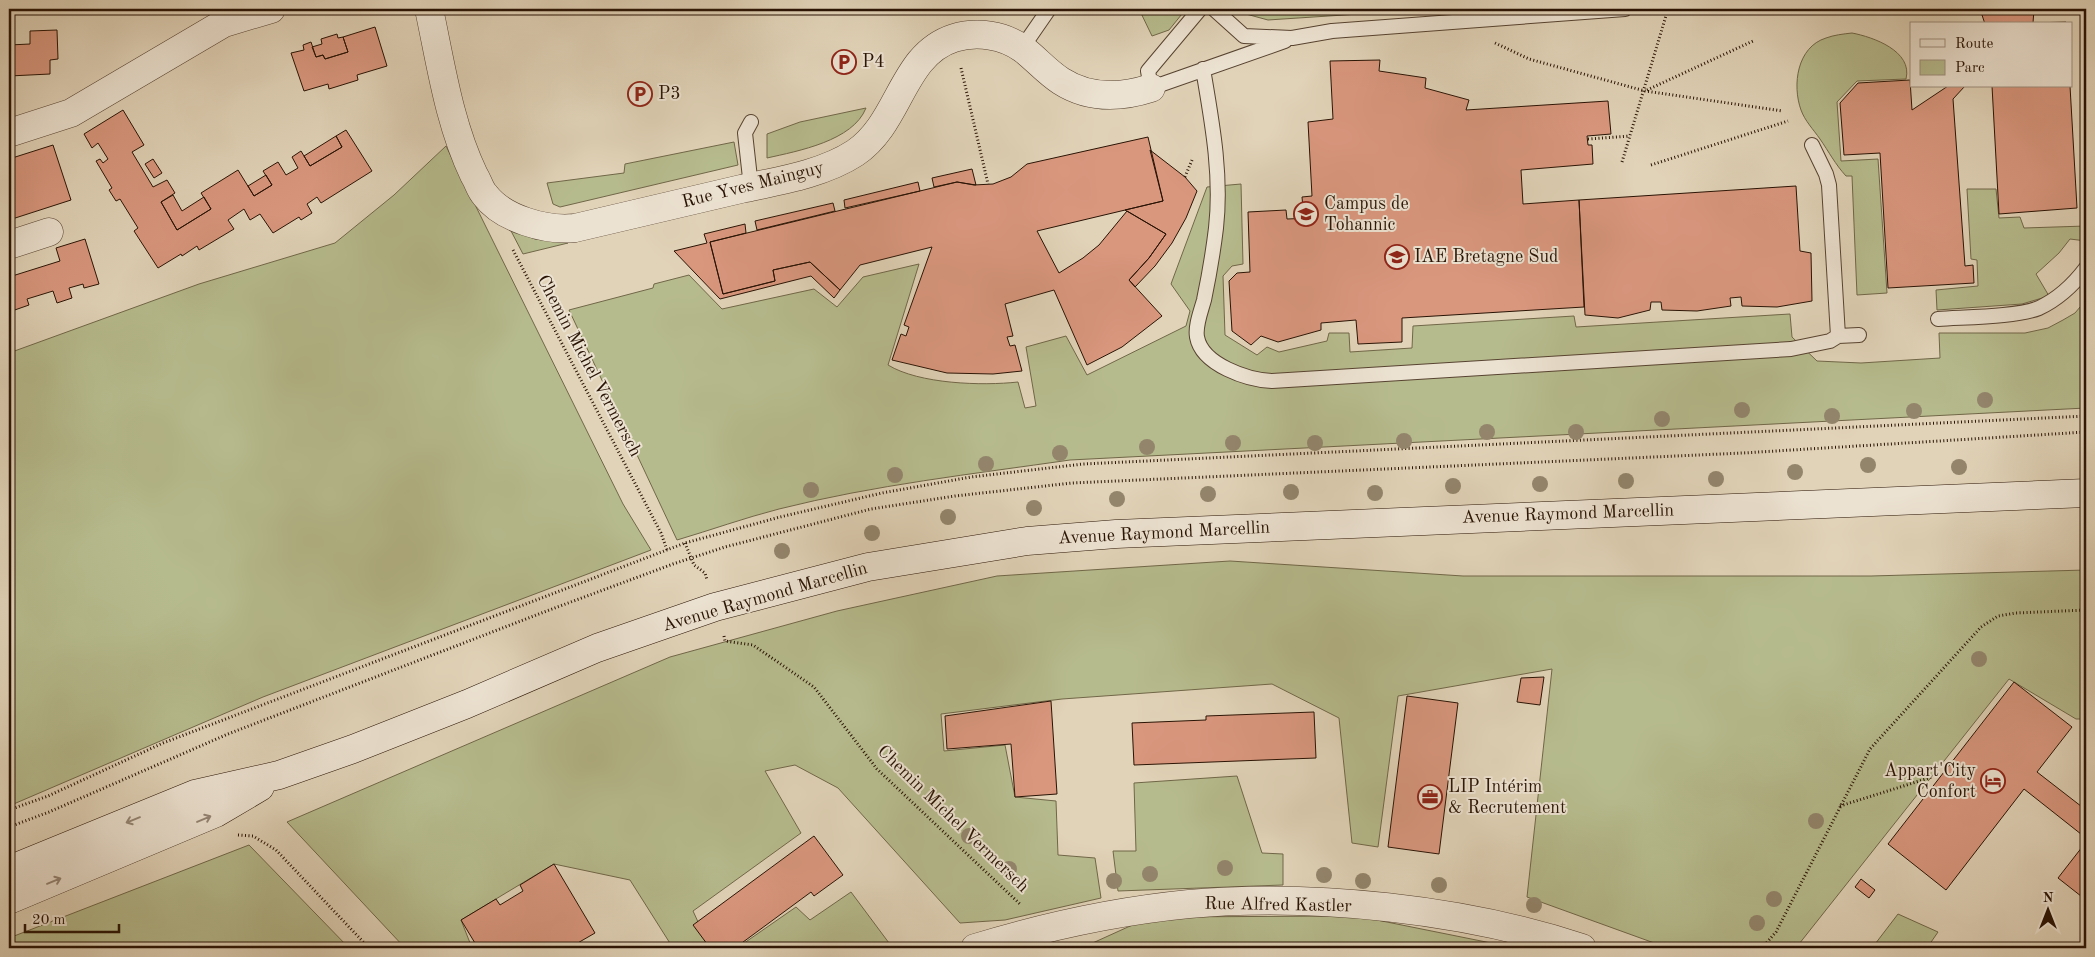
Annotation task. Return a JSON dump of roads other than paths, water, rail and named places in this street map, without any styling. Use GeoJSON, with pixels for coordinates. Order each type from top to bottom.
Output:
{"type":"FeatureCollection","features":[{"type":"Feature","properties":{"kind":"main road"},"geometry":{"type":"LineString","coordinates":[[9,133],[71,113],[222,16],[271,9]]}},
{"type":"Feature","properties":{"kind":"main road","name":"Rue Yves Mainguy"},"geometry":{"type":"LineString","coordinates":[[429,9],[448,98],[459,138],[485,196],[514,217],[547,228],[560,230],[751,187],[808,173],[836,163],[855,153],[875,136],[883,126],[913,70],[927,54],[954,38],[967,35],[990,36],[1007,40],[1022,48],[1061,81],[1093,94],[1110,96],[1132,94],[1151,88]]}},
{"type":"Feature","properties":{"kind":"main road"},"geometry":{"type":"LineString","coordinates":[[9,244],[49,232]]}},
{"type":"Feature","properties":{"kind":"main road","name":"Avenue Raymond Marcellin"},"geometry":{"type":"LineString","coordinates":[[9,870],[195,794],[279,775],[467,704],[597,648],[708,609],[868,567],[1026,541],[1134,533],[2086,493]]}},
{"type":"Feature","properties":{"kind":"main road","name":"Avenue Raymond Marcellin"},"geometry":{"type":"LineString","coordinates":[[9,900],[216,814],[279,775]]}},
{"type":"Feature","properties":{"kind":"main road","name":"Rue Alfred Kastler"},"geometry":{"type":"LineString","coordinates":[[975,948],[1038,930],[1130,912],[1190,904],[1250,901],[1387,908],[1443,915],[1541,935],[1582,948]]}},
{"type":"Feature","properties":{"kind":"lane"},"geometry":{"type":"LineString","coordinates":[[1022,48],[1049,9]]}},
{"type":"Feature","properties":{"kind":"lane"},"geometry":{"type":"LineString","coordinates":[[1200,9],[1148,71],[1151,88],[1292,38],[1332,31],[1625,9]]}},
{"type":"Feature","properties":{"kind":"lane"},"geometry":{"type":"LineString","coordinates":[[1214,9],[1244,36],[1292,38]]}},
{"type":"Feature","properties":{"kind":"lane"},"geometry":{"type":"LineString","coordinates":[[1204,69],[1217,171],[1218,197],[1211,265],[1198,324],[1197,338],[1210,357],[1225,368],[1242,376],[1258,381],[1272,381],[1791,349],[1830,341],[1838,336],[1859,335]]}},
{"type":"Feature","properties":{"kind":"lane"},"geometry":{"type":"LineString","coordinates":[[751,122],[745,133],[751,187]]}},
{"type":"Feature","properties":{"kind":"lane"},"geometry":{"type":"LineString","coordinates":[[1812,144],[1829,185],[1838,336]]}},
{"type":"Feature","properties":{"kind":"lane"},"geometry":{"type":"LineString","coordinates":[[1938,319],[2020,312],[2038,308],[2053,300],[2072,285],[2086,268]]}},
{"type":"Feature","properties":{"kind":"place","name":"P4"},"geometry":{"type":"Point","coordinates":[844,62]}},
{"type":"Feature","properties":{"kind":"place","name":"P3"},"geometry":{"type":"Point","coordinates":[640,94]}},
{"type":"Feature","properties":{"kind":"place","name":"Campus de Tohannic"},"geometry":{"type":"Point","coordinates":[1306,214]}},
{"type":"Feature","properties":{"kind":"place","name":"IAE Bretagne Sud"},"geometry":{"type":"Point","coordinates":[1397,257]}},
{"type":"Feature","properties":{"kind":"place","name":"Appart'City Confort"},"geometry":{"type":"Point","coordinates":[1993,781]}},
{"type":"Feature","properties":{"kind":"place","name":"LIP Intérim & Recrutement"},"geometry":{"type":"Point","coordinates":[1430,797]}}]}
